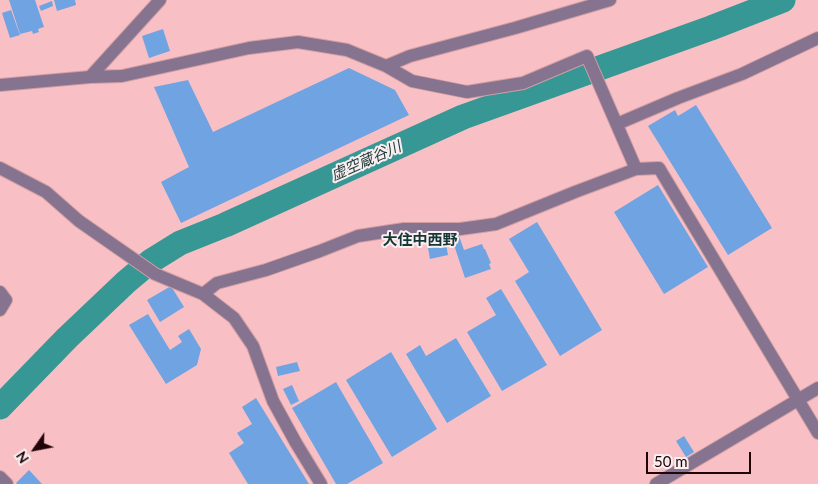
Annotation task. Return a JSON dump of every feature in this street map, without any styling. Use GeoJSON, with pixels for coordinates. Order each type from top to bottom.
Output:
{"type":"FeatureCollection","features":[{"type":"Feature","properties":{"kind":"street"},"geometry":{"type":"LineString","coordinates":[[90,77],[160,0]]}},
{"type":"Feature","properties":{"kind":"street"},"geometry":{"type":"LineString","coordinates":[[386,66],[410,56],[610,0]]}},
{"type":"Feature","properties":{"kind":"street"},"geometry":{"type":"LineString","coordinates":[[617,124],[742,74],[818,38]]}},
{"type":"Feature","properties":{"kind":"street"},"geometry":{"type":"LineString","coordinates":[[0,85],[122,76],[249,48],[298,42],[347,50],[386,66],[412,81],[467,92],[523,83],[587,56],[636,168]]}},
{"type":"Feature","properties":{"kind":"street"},"geometry":{"type":"LineString","coordinates":[[0,168],[46,192],[79,221],[132,260],[155,274],[203,294],[234,318],[253,346],[273,401],[321,484]]}},
{"type":"Feature","properties":{"kind":"street"},"geometry":{"type":"LineString","coordinates":[[203,294],[217,283],[275,267],[358,236],[404,229],[460,229],[496,224],[636,168],[658,168],[818,433]]}},
{"type":"Feature","properties":{"kind":"street"},"geometry":{"type":"LineString","coordinates":[[0,292],[6,300],[0,310]]}},
{"type":"Feature","properties":{"kind":"street"},"geometry":{"type":"LineString","coordinates":[[656,484],[818,388]]}},
{"type":"Feature","properties":{"kind":"street"},"geometry":{"type":"LineString","coordinates":[[0,477],[7,484]]}},
{"type":"Feature","properties":{"kind":"building"},"geometry":{"type":"Polygon","coordinates":[[[9,0],[35,0],[44,27],[38,29],[39,32],[33,34],[32,31],[20,34],[9,0]]]}},
{"type":"Feature","properties":{"kind":"building"},"geometry":{"type":"Polygon","coordinates":[[[54,0],[75,0],[76,5],[57,11],[54,0]]]}},
{"type":"Feature","properties":{"kind":"building"},"geometry":{"type":"Polygon","coordinates":[[[52,1],[53,6],[41,11],[39,6],[52,1]]]}},
{"type":"Feature","properties":{"kind":"building"},"geometry":{"type":"Polygon","coordinates":[[[11,10],[20,35],[10,38],[2,13],[11,10]]]}},
{"type":"Feature","properties":{"kind":"building"},"geometry":{"type":"Polygon","coordinates":[[[163,29],[170,51],[149,58],[142,36],[163,29]]]}},
{"type":"Feature","properties":{"kind":"building"},"geometry":{"type":"Polygon","coordinates":[[[349,68],[395,90],[409,115],[181,223],[161,182],[189,167],[154,87],[188,80],[213,132],[349,68]]]}},
{"type":"Feature","properties":{"kind":"building"},"geometry":{"type":"Polygon","coordinates":[[[696,105],[772,228],[728,255],[648,126],[675,110],[678,116],[696,105]]]}},
{"type":"Feature","properties":{"kind":"building"},"geometry":{"type":"Polygon","coordinates":[[[658,185],[708,267],[664,294],[614,212],[658,185]]]}},
{"type":"Feature","properties":{"kind":"building"},"geometry":{"type":"Polygon","coordinates":[[[537,222],[602,330],[560,356],[515,281],[529,272],[509,239],[537,222]]]}},
{"type":"Feature","properties":{"kind":"building"},"geometry":{"type":"Polygon","coordinates":[[[458,233],[464,250],[482,244],[491,263],[489,264],[491,269],[465,278],[451,236],[458,233]]]}},
{"type":"Feature","properties":{"kind":"building"},"geometry":{"type":"Polygon","coordinates":[[[446,244],[448,255],[430,259],[428,248],[446,244]]]}},
{"type":"Feature","properties":{"kind":"building"},"geometry":{"type":"Polygon","coordinates":[[[171,286],[184,307],[160,322],[147,300],[171,286]]]}},
{"type":"Feature","properties":{"kind":"building"},"geometry":{"type":"Polygon","coordinates":[[[501,289],[547,365],[502,391],[467,332],[496,315],[486,298],[501,289]]]}},
{"type":"Feature","properties":{"kind":"building"},"geometry":{"type":"Polygon","coordinates":[[[148,314],[170,350],[182,342],[178,336],[189,329],[201,349],[197,365],[166,384],[129,325],[148,314]]]}},
{"type":"Feature","properties":{"kind":"building"},"geometry":{"type":"Polygon","coordinates":[[[456,338],[491,396],[447,423],[406,354],[420,345],[426,356],[456,338]]]}},
{"type":"Feature","properties":{"kind":"building"},"geometry":{"type":"Polygon","coordinates":[[[391,352],[437,429],[392,457],[346,380],[391,352]]]}},
{"type":"Feature","properties":{"kind":"building"},"geometry":{"type":"Polygon","coordinates":[[[297,362],[300,371],[278,376],[276,367],[297,362]]]}},
{"type":"Feature","properties":{"kind":"building"},"geometry":{"type":"Polygon","coordinates":[[[336,382],[383,463],[347,484],[336,484],[292,408],[336,382]]]}},
{"type":"Feature","properties":{"kind":"building"},"geometry":{"type":"Polygon","coordinates":[[[292,385],[299,401],[291,405],[283,389],[292,385]]]}},
{"type":"Feature","properties":{"kind":"building"},"geometry":{"type":"Polygon","coordinates":[[[256,398],[309,484],[248,484],[229,453],[244,443],[237,433],[252,424],[242,407],[256,398]]]}},
{"type":"Feature","properties":{"kind":"building"},"geometry":{"type":"Polygon","coordinates":[[[684,436],[694,452],[686,457],[676,441],[684,436]]]}},
{"type":"Feature","properties":{"kind":"building"},"geometry":{"type":"Polygon","coordinates":[[[29,470],[42,484],[16,483],[29,470]]]}},
{"type":"Feature","properties":{"kind":"waterway","name":"虚空蔵谷川"},"geometry":{"type":"LineString","coordinates":[[0,407],[67,338],[126,282],[151,261],[180,243],[225,225],[463,117],[711,28],[783,0]]}},
{"type":"Feature","properties":{"kind":"district","name":"大住中西野"},"geometry":{"type":"Point","coordinates":[420,240]}}]}
